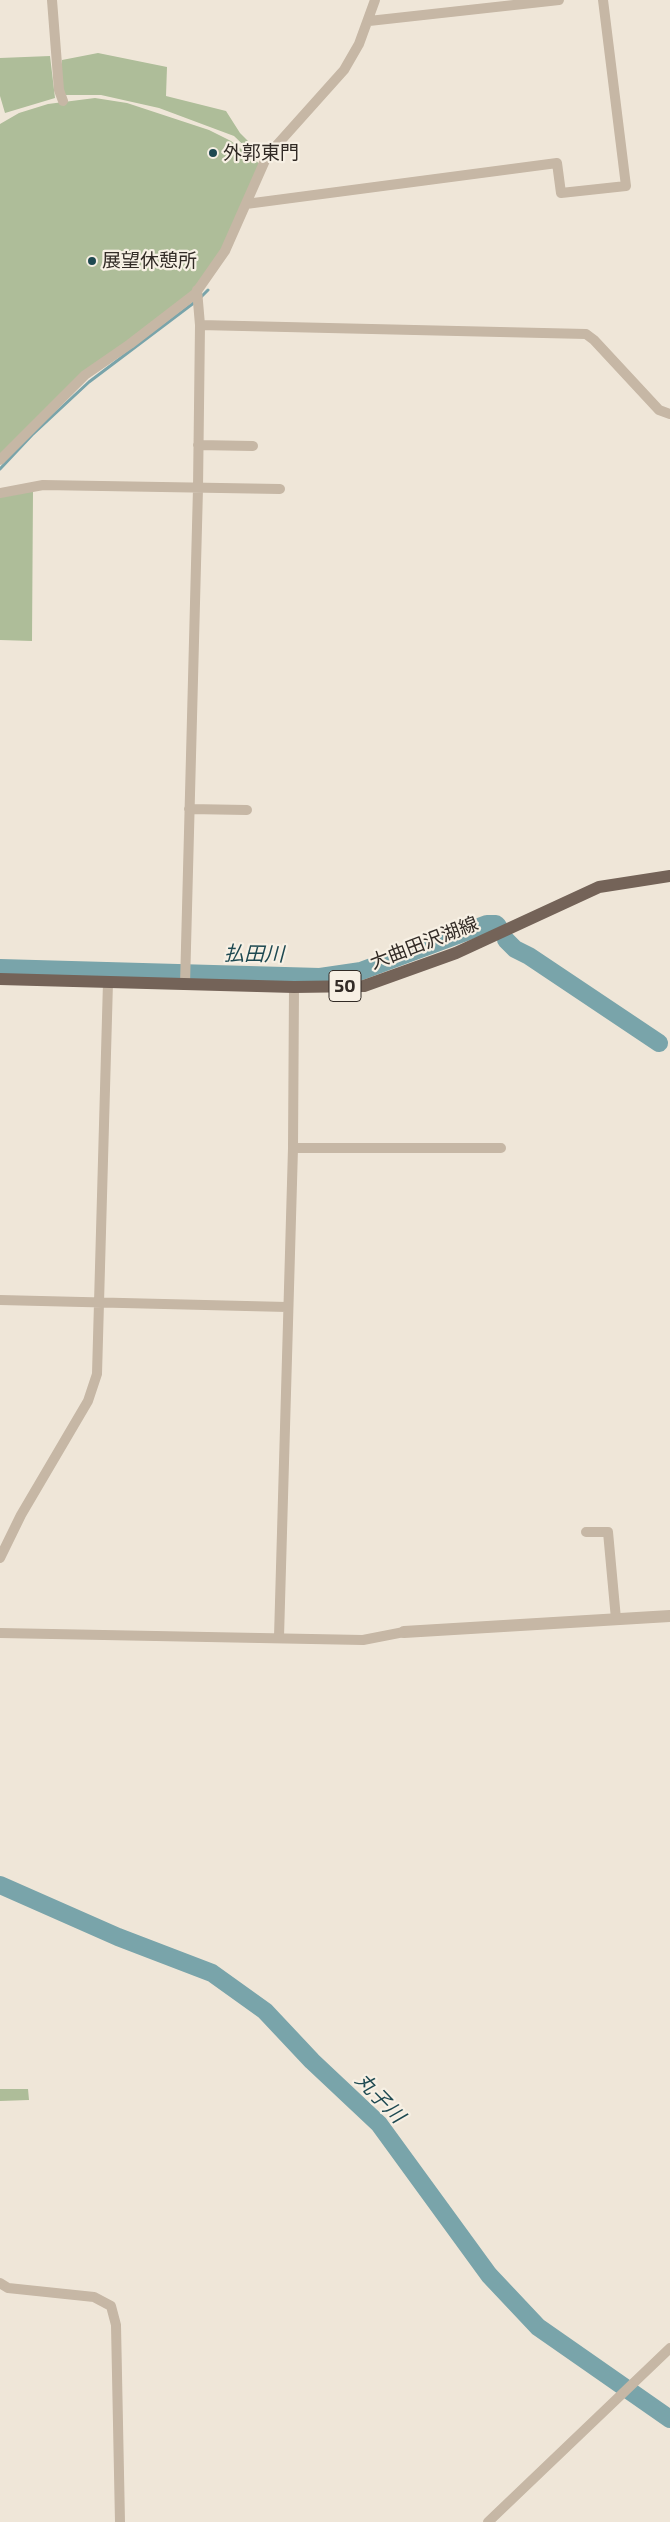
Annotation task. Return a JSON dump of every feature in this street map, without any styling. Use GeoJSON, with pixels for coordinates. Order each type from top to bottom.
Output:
{"type":"FeatureCollection","features":[{"type":"Feature","properties":{"kind":"main road","name":"大曲田沢湖線"},"geometry":{"type":"LineString","coordinates":[[0,979],[185,985],[364,986],[456,953],[599,887],[670,876]]}},
{"type":"Feature","properties":{"kind":"street"},"geometry":{"type":"LineString","coordinates":[[52,0],[59,90],[64,101]]}},
{"type":"Feature","properties":{"kind":"street"},"geometry":{"type":"LineString","coordinates":[[0,460],[85,375],[130,344],[197,290],[225,251],[267,156],[344,70],[360,44],[375,0]]}},
{"type":"Feature","properties":{"kind":"street"},"geometry":{"type":"LineString","coordinates":[[369,21],[559,0]]}},
{"type":"Feature","properties":{"kind":"street"},"geometry":{"type":"LineString","coordinates":[[246,204],[558,163],[560,193],[626,186],[603,0]]}},
{"type":"Feature","properties":{"kind":"street"},"geometry":{"type":"LineString","coordinates":[[185,985],[198,488],[200,325],[197,290]]}},
{"type":"Feature","properties":{"kind":"street"},"geometry":{"type":"LineString","coordinates":[[200,325],[586,334],[594,340],[659,410],[670,414]]}},
{"type":"Feature","properties":{"kind":"street"},"geometry":{"type":"LineString","coordinates":[[198,445],[253,446]]}},
{"type":"Feature","properties":{"kind":"street"},"geometry":{"type":"LineString","coordinates":[[0,493],[43,485],[280,489]]}},
{"type":"Feature","properties":{"kind":"street"},"geometry":{"type":"LineString","coordinates":[[189,809],[247,810]]}},
{"type":"Feature","properties":{"kind":"street"},"geometry":{"type":"LineString","coordinates":[[0,1558],[21,1515],[94,1388],[97,1374],[101,1302],[108,982]]}},
{"type":"Feature","properties":{"kind":"street"},"geometry":{"type":"LineString","coordinates":[[279,1638],[293,1148],[294,987]]}},
{"type":"Feature","properties":{"kind":"street"},"geometry":{"type":"LineString","coordinates":[[293,1148],[501,1148]]}},
{"type":"Feature","properties":{"kind":"street"},"geometry":{"type":"LineString","coordinates":[[0,1300],[287,1307]]}},
{"type":"Feature","properties":{"kind":"street"},"geometry":{"type":"LineString","coordinates":[[586,1532],[608,1532],[616,1619]]}},
{"type":"Feature","properties":{"kind":"street"},"geometry":{"type":"LineString","coordinates":[[0,1633],[363,1640],[404,1632],[670,1616]]}},
{"type":"Feature","properties":{"kind":"street"},"geometry":{"type":"LineString","coordinates":[[0,2283],[8,2288],[94,2296],[111,2306],[116,2325],[120,2522]]}},
{"type":"Feature","properties":{"kind":"street"},"geometry":{"type":"LineString","coordinates":[[488,2522],[607,2410],[668,2349]]}},
{"type":"Feature","properties":{"kind":"green space"},"geometry":{"type":"Polygon","coordinates":[[[98,53],[167,67],[166,96],[226,111],[240,133],[259,152],[256,157],[234,136],[159,108],[101,95],[66,95],[62,90],[62,60],[98,53]]]}},
{"type":"Feature","properties":{"kind":"green space"},"geometry":{"type":"Polygon","coordinates":[[[50,56],[55,98],[5,113],[0,96],[0,58],[50,56]]]}},
{"type":"Feature","properties":{"kind":"green space"},"geometry":{"type":"Polygon","coordinates":[[[95,98],[127,103],[209,130],[231,141],[261,165],[238,225],[197,290],[85,375],[0,460],[0,124],[19,113],[48,104],[95,98]]]}},
{"type":"Feature","properties":{"kind":"green space"},"geometry":{"type":"Polygon","coordinates":[[[33,490],[32,641],[0,640],[0,497],[33,490]]]}},
{"type":"Feature","properties":{"kind":"green space"},"geometry":{"type":"Polygon","coordinates":[[[0,2089],[28,2089],[29,2100],[0,2101],[0,2089]]]}},
{"type":"Feature","properties":{"kind":"waterway"},"geometry":{"type":"LineString","coordinates":[[200,298],[208,290]]}},
{"type":"Feature","properties":{"kind":"waterway"},"geometry":{"type":"LineString","coordinates":[[0,469],[32,435],[89,382],[195,302]]}},
{"type":"Feature","properties":{"kind":"waterway","name":"払田川"},"geometry":{"type":"LineString","coordinates":[[0,968],[320,977],[361,971],[487,924],[496,924],[498,926]]}},
{"type":"Feature","properties":{"kind":"waterway","name":"払田川"},"geometry":{"type":"LineString","coordinates":[[506,940],[515,949],[529,956],[659,1043]]}},
{"type":"Feature","properties":{"kind":"waterway","name":"丸子川"},"geometry":{"type":"LineString","coordinates":[[0,1885],[118,1937],[212,1973],[265,2011],[312,2061],[379,2124],[489,2275],[538,2327],[670,2419]]}},
{"type":"Feature","properties":{"kind":"place","name":"外郭東門"},"geometry":{"type":"Point","coordinates":[213,153]}},
{"type":"Feature","properties":{"kind":"place","name":"展望休憩所"},"geometry":{"type":"Point","coordinates":[92,261]}}]}
